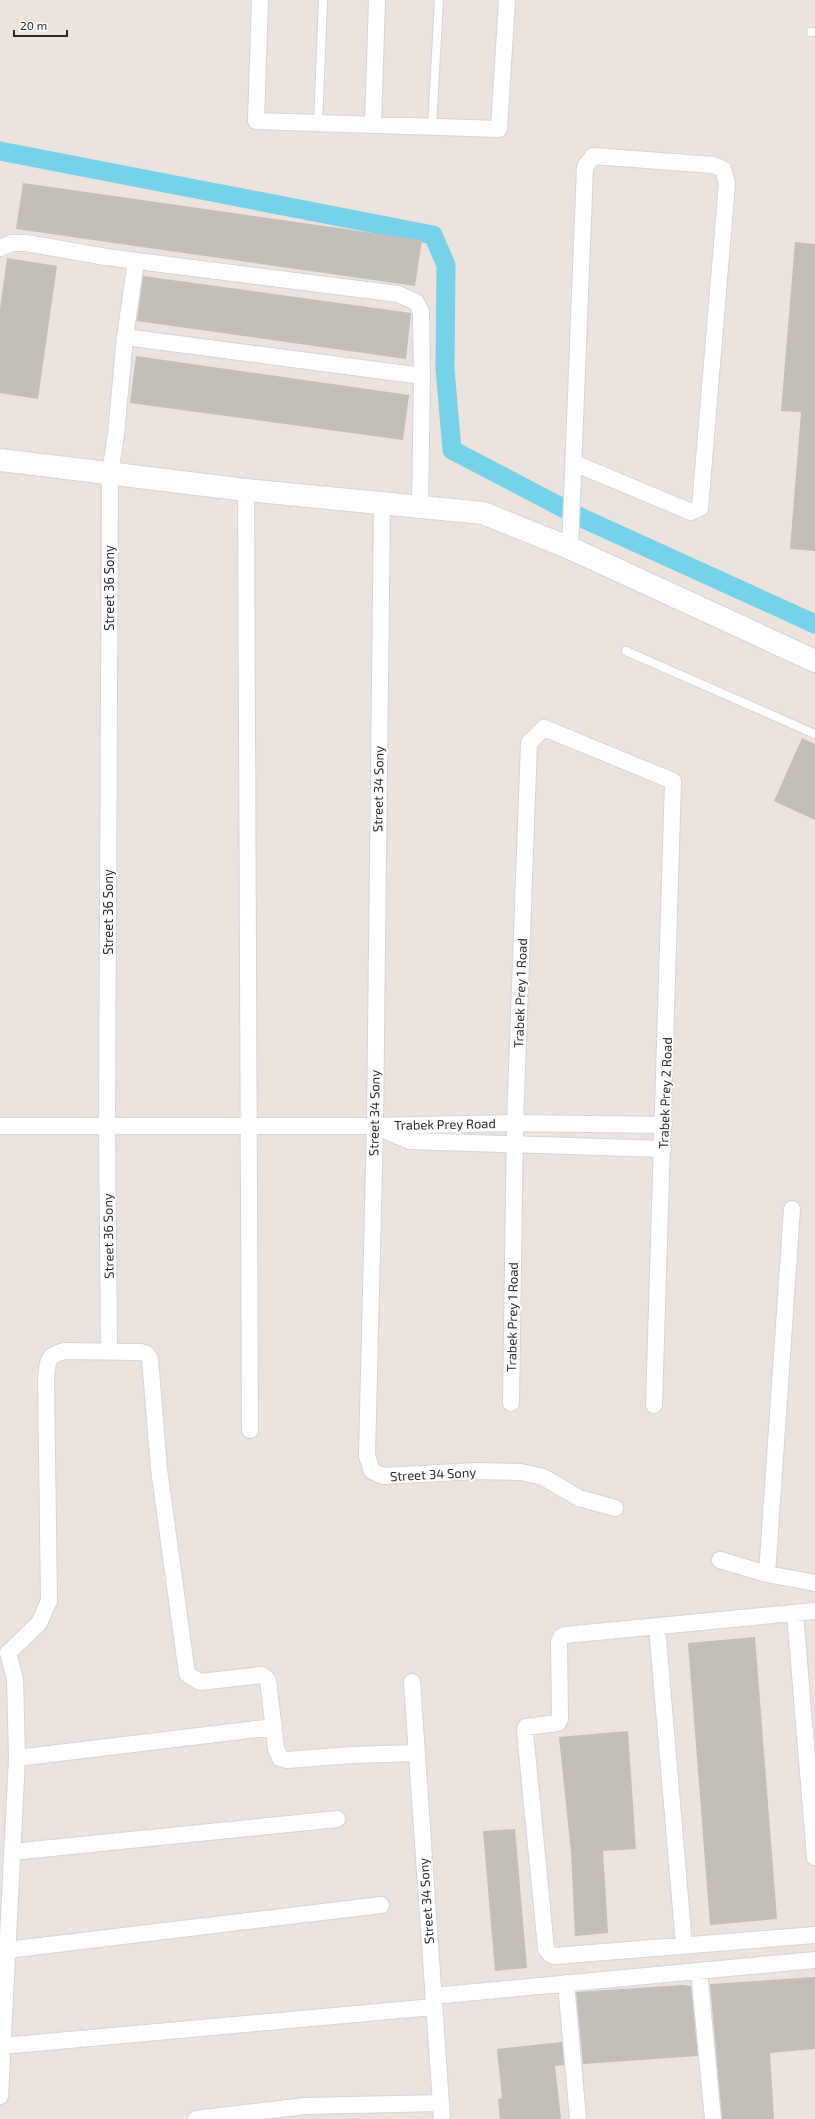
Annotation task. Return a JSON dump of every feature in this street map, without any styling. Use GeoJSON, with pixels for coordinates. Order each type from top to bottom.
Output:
{"type":"FeatureCollection","features":[{"type":"Feature","properties":{"kind":"street"},"geometry":{"type":"LineString","coordinates":[[260,0],[256,121],[499,128],[507,0]]}},
{"type":"Feature","properties":{"kind":"street"},"geometry":{"type":"LineString","coordinates":[[373,125],[377,0]]}},
{"type":"Feature","properties":{"kind":"street"},"geometry":{"type":"LineString","coordinates":[[570,541],[585,167],[593,156],[713,165],[723,169],[727,183],[700,508],[690,512],[574,470]]}},
{"type":"Feature","properties":{"kind":"street"},"geometry":{"type":"LineString","coordinates":[[0,248],[12,243],[26,243],[136,261],[398,294],[416,302],[421,312],[422,376],[420,505]]}},
{"type":"Feature","properties":{"kind":"street","name":"Street 36 Sony"},"geometry":{"type":"LineString","coordinates":[[109,1350],[107,1127],[110,474],[116,434],[125,337],[136,261]]}},
{"type":"Feature","properties":{"kind":"street"},"geometry":{"type":"LineString","coordinates":[[125,337],[422,376]]}},
{"type":"Feature","properties":{"kind":"street"},"geometry":{"type":"LineString","coordinates":[[0,460],[246,490],[382,503],[420,505],[483,513],[570,541],[815,661]]}},
{"type":"Feature","properties":{"kind":"street"},"geometry":{"type":"LineString","coordinates":[[246,490],[250,1430]]}},
{"type":"Feature","properties":{"kind":"street","name":"Street 34 Sony"},"geometry":{"type":"LineString","coordinates":[[382,503],[374,1126],[367,1456],[372,1471],[383,1476],[477,1471],[521,1472],[544,1477],[579,1498],[615,1508]]}},
{"type":"Feature","properties":{"kind":"street","name":"Trabek Prey 1 Road"},"geometry":{"type":"LineString","coordinates":[[511,1403],[515,1122],[529,743],[544,728],[673,781]]}},
{"type":"Feature","properties":{"kind":"street","name":"Trabek Prey 2 Road"},"geometry":{"type":"LineString","coordinates":[[654,1405],[664,1125],[673,781]]}},
{"type":"Feature","properties":{"kind":"street","name":"Trabek Prey Road"},"geometry":{"type":"LineString","coordinates":[[374,1126],[515,1122],[664,1125]]}},
{"type":"Feature","properties":{"kind":"street"},"geometry":{"type":"LineString","coordinates":[[0,1126],[374,1126]]}},
{"type":"Feature","properties":{"kind":"street","name":"Trabek Prey Road"},"geometry":{"type":"LineString","coordinates":[[374,1126],[409,1141],[663,1149]]}},
{"type":"Feature","properties":{"kind":"street"},"geometry":{"type":"LineString","coordinates":[[767,1574],[792,1209]]}},
{"type":"Feature","properties":{"kind":"street"},"geometry":{"type":"LineString","coordinates":[[0,2096],[17,1758],[15,1679],[4,1652],[39,1623],[49,1601],[46,1379],[48,1361],[53,1354],[64,1351],[109,1350],[141,1352],[147,1354],[150,1359],[159,1469],[187,1674],[200,1682],[262,1675],[268,1680],[276,1748],[280,1758],[287,1760],[352,1755],[416,1753]]}},
{"type":"Feature","properties":{"kind":"street"},"geometry":{"type":"LineString","coordinates":[[720,1560],[767,1574],[815,1583]]}},
{"type":"Feature","properties":{"kind":"street"},"geometry":{"type":"LineString","coordinates":[[815,1612],[565,1635],[561,1637],[559,1642],[560,1719],[558,1723],[526,1727],[525,1731],[546,1948],[550,1954],[555,1956],[815,1935]]}},
{"type":"Feature","properties":{"kind":"street"},"geometry":{"type":"LineString","coordinates":[[796,1614],[815,1857]]}},
{"type":"Feature","properties":{"kind":"street"},"geometry":{"type":"LineString","coordinates":[[657,1627],[684,1946]]}},
{"type":"Feature","properties":{"kind":"street","name":"Street 34 Sony"},"geometry":{"type":"LineString","coordinates":[[412,1682],[433,2001],[442,2111]]}},
{"type":"Feature","properties":{"kind":"street"},"geometry":{"type":"LineString","coordinates":[[17,1758],[274,1727]]}},
{"type":"Feature","properties":{"kind":"street"},"geometry":{"type":"LineString","coordinates":[[12,1852],[337,1819]]}},
{"type":"Feature","properties":{"kind":"street"},"geometry":{"type":"LineString","coordinates":[[7,1950],[381,1905]]}},
{"type":"Feature","properties":{"kind":"street"},"geometry":{"type":"LineString","coordinates":[[2,2046],[433,2001],[566,1983],[815,1960]]}},
{"type":"Feature","properties":{"kind":"street"},"geometry":{"type":"LineString","coordinates":[[699,1971],[712,2119]]}},
{"type":"Feature","properties":{"kind":"street"},"geometry":{"type":"LineString","coordinates":[[566,1983],[578,2119]]}},
{"type":"Feature","properties":{"kind":"street"},"geometry":{"type":"LineString","coordinates":[[196,2119],[305,2106],[442,2111]]}},
{"type":"Feature","properties":{"kind":"lane"},"geometry":{"type":"LineString","coordinates":[[318,123],[323,0]]}},
{"type":"Feature","properties":{"kind":"lane"},"geometry":{"type":"LineString","coordinates":[[432,127],[439,0]]}},
{"type":"Feature","properties":{"kind":"lane"},"geometry":{"type":"LineString","coordinates":[[626,651],[815,734]]}},
{"type":"Feature","properties":{"kind":"building"},"geometry":{"type":"Polygon","coordinates":[[[23,183],[422,240],[415,286],[16,229],[23,183]]]}},
{"type":"Feature","properties":{"kind":"building"},"geometry":{"type":"Polygon","coordinates":[[[795,242],[815,244],[815,551],[790,549],[801,412],[781,411],[795,242]]]}},
{"type":"Feature","properties":{"kind":"building"},"geometry":{"type":"Polygon","coordinates":[[[7,258],[57,266],[38,399],[0,393],[0,309],[7,258]]]}},
{"type":"Feature","properties":{"kind":"building"},"geometry":{"type":"Polygon","coordinates":[[[143,276],[411,313],[406,359],[137,321],[143,276]]]}},
{"type":"Feature","properties":{"kind":"building"},"geometry":{"type":"Polygon","coordinates":[[[136,356],[409,395],[403,440],[130,403],[136,356]]]}},
{"type":"Feature","properties":{"kind":"building"},"geometry":{"type":"Polygon","coordinates":[[[802,738],[815,744],[815,820],[774,801],[802,738]]]}},
{"type":"Feature","properties":{"kind":"building"},"geometry":{"type":"Polygon","coordinates":[[[755,1637],[777,1919],[710,1925],[688,1643],[755,1637]]]}},
{"type":"Feature","properties":{"kind":"building"},"geometry":{"type":"Polygon","coordinates":[[[628,1731],[636,1849],[603,1851],[608,1933],[575,1936],[571,1852],[559,1737],[628,1731]]]}},
{"type":"Feature","properties":{"kind":"building"},"geometry":{"type":"Polygon","coordinates":[[[515,1829],[527,1968],[495,1971],[483,1831],[515,1829]]]}},
{"type":"Feature","properties":{"kind":"building"},"geometry":{"type":"Polygon","coordinates":[[[815,1977],[815,2049],[770,2053],[774,2119],[722,2119],[710,1984],[815,1977]]]}},
{"type":"Feature","properties":{"kind":"building"},"geometry":{"type":"Polygon","coordinates":[[[683,1985],[691,1986],[698,2056],[583,2064],[576,1992],[683,1985]]]}},
{"type":"Feature","properties":{"kind":"building"},"geometry":{"type":"Polygon","coordinates":[[[562,2042],[564,2065],[555,2066],[561,2119],[500,2119],[498,2099],[502,2098],[497,2049],[562,2042]]]}},
{"type":"Feature","properties":{"kind":"waterway"},"geometry":{"type":"LineString","coordinates":[[0,151],[433,235],[446,265],[445,369],[452,450],[582,518],[815,624]]}}]}
